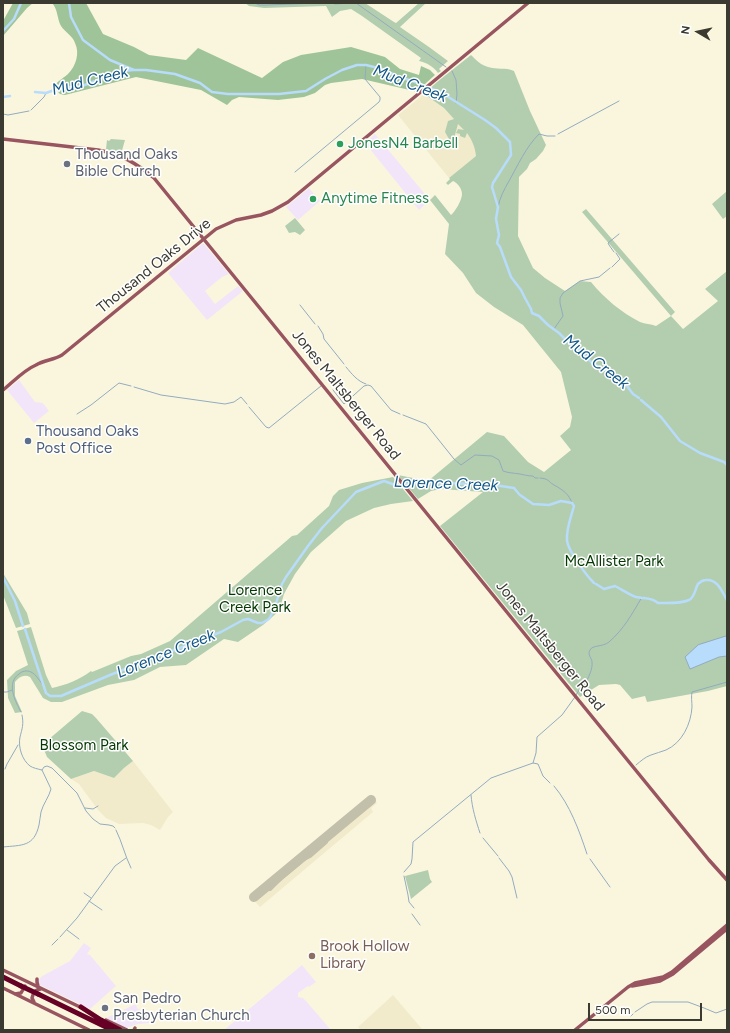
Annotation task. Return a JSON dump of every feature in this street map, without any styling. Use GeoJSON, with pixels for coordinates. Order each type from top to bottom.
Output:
{"type":"FeatureCollection","features":[{"type":"Feature","properties":{"kind":"highway"},"geometry":{"type":"LineString","coordinates":[[3,974],[16,981],[20,987]]}},
{"type":"Feature","properties":{"kind":"highway"},"geometry":{"type":"LineString","coordinates":[[3,977],[20,987],[112,1030]]}},
{"type":"Feature","properties":{"kind":"highway"},"geometry":{"type":"LineString","coordinates":[[3,981],[20,987]]}},
{"type":"Feature","properties":{"kind":"highway"},"geometry":{"type":"LineString","coordinates":[[37,995],[104,1030]]}},
{"type":"Feature","properties":{"kind":"highway"},"geometry":{"type":"LineString","coordinates":[[81,1008],[120,1030]]}},
{"type":"Feature","properties":{"kind":"main road","name":"Thousand Oaks Drive"},"geometry":{"type":"LineString","coordinates":[[3,390],[33,366],[56,359],[62,355],[216,229],[230,222],[265,214],[283,205],[528,3]]}},
{"type":"Feature","properties":{"kind":"main road","name":"Jones Maltsberger Road"},"geometry":{"type":"LineString","coordinates":[[3,140],[98,150],[114,154],[130,160],[156,180],[571,691],[727,880]]}},
{"type":"Feature","properties":{"kind":"main road"},"geometry":{"type":"LineString","coordinates":[[665,978],[727,925]]}},
{"type":"Feature","properties":{"kind":"main road"},"geometry":{"type":"LineString","coordinates":[[575,1030],[631,986],[665,978],[673,974],[727,929]]}},
{"type":"Feature","properties":{"kind":"main road"},"geometry":{"type":"LineString","coordinates":[[3,970],[127,1030]]}},
{"type":"Feature","properties":{"kind":"main road"},"geometry":{"type":"LineString","coordinates":[[24,980],[31,981],[36,979],[37,984],[41,988]]}},
{"type":"Feature","properties":{"kind":"main road"},"geometry":{"type":"LineString","coordinates":[[14,994],[20,994],[22,992],[26,984],[24,980]]}},
{"type":"Feature","properties":{"kind":"main road"},"geometry":{"type":"LineString","coordinates":[[3,988],[89,1030]]}},
{"type":"Feature","properties":{"kind":"main road"},"geometry":{"type":"LineString","coordinates":[[35,1004],[32,997],[36,990],[41,988]]}},
{"type":"Feature","properties":{"kind":"shaded area"},"geometry":{"type":"Polygon","coordinates":[[[424,94],[444,108],[465,130],[472,140],[476,150],[476,156],[449,178],[398,115],[424,94]]]}},
{"type":"Feature","properties":{"kind":"shaded area"},"geometry":{"type":"Polygon","coordinates":[[[375,134],[430,200],[419,210],[365,143],[375,134]]]}},
{"type":"Feature","properties":{"kind":"shaded area"},"geometry":{"type":"Polygon","coordinates":[[[309,188],[320,201],[298,220],[286,207],[309,188]]]}},
{"type":"Feature","properties":{"kind":"shaded area"},"geometry":{"type":"Polygon","coordinates":[[[202,244],[204,244],[229,274],[222,277],[205,291],[215,304],[238,286],[243,291],[207,320],[168,273],[202,244]]]}},
{"type":"Feature","properties":{"kind":"shaded area"},"geometry":{"type":"Polygon","coordinates":[[[19,380],[35,402],[43,403],[49,411],[34,423],[7,390],[19,380]]]}},
{"type":"Feature","properties":{"kind":"shaded area"},"geometry":{"type":"Polygon","coordinates":[[[133,761],[173,812],[160,830],[143,823],[119,824],[106,818],[79,784],[71,779],[94,771],[114,778],[133,761]]]}},
{"type":"Feature","properties":{"kind":"shaded area"},"geometry":{"type":"Polygon","coordinates":[[[372,796],[377,803],[371,808],[373,812],[260,907],[250,896],[372,796]]]}},
{"type":"Feature","properties":{"kind":"shaded area"},"geometry":{"type":"Polygon","coordinates":[[[84,943],[91,948],[87,954],[90,955],[116,986],[90,1009],[40,985],[38,982],[41,977],[70,961],[84,943]]]}},
{"type":"Feature","properties":{"kind":"shaded area"},"geometry":{"type":"Polygon","coordinates":[[[302,965],[316,982],[298,993],[298,997],[303,998],[306,1001],[331,1030],[224,1030],[302,965]]]}},
{"type":"Feature","properties":{"kind":"shaded area"},"geometry":{"type":"Polygon","coordinates":[[[393,995],[422,1029],[421,1030],[361,1030],[358,1027],[393,995]]]}},
{"type":"Feature","properties":{"kind":"shaded area"},"geometry":{"type":"Polygon","coordinates":[[[136,1004],[137,1008],[148,1015],[149,1023],[138,1024],[126,1028],[106,1018],[136,1004]]]}},
{"type":"Feature","properties":{"kind":"green space"},"geometry":{"type":"Polygon","coordinates":[[[13,3],[33,3],[3,36],[3,21],[13,3]]]}},
{"type":"Feature","properties":{"kind":"green space"},"geometry":{"type":"Polygon","coordinates":[[[52,3],[86,3],[103,34],[149,55],[186,60],[198,48],[262,78],[283,62],[301,55],[351,47],[385,57],[400,69],[419,75],[421,66],[430,70],[435,75],[416,92],[362,79],[331,83],[325,85],[315,93],[304,97],[278,100],[239,97],[232,100],[227,105],[201,90],[136,77],[65,95],[58,92],[56,84],[68,74],[73,67],[77,51],[73,38],[61,26],[52,3]]]}},
{"type":"Feature","properties":{"kind":"green space"},"geometry":{"type":"Polygon","coordinates":[[[245,3],[365,3],[396,23],[419,3],[426,3],[400,27],[448,61],[439,69],[441,71],[438,73],[430,65],[419,61],[421,58],[351,9],[340,11],[332,17],[326,6],[264,8],[249,6],[245,3]]]}},
{"type":"Feature","properties":{"kind":"green space","name":"McAllister Park"},"geometry":{"type":"Polygon","coordinates":[[[471,55],[485,66],[514,71],[546,145],[543,151],[530,163],[527,169],[519,177],[518,236],[533,268],[565,291],[580,281],[591,282],[614,305],[640,322],[656,326],[671,316],[683,329],[718,301],[705,289],[727,271],[727,686],[647,702],[645,696],[632,699],[620,685],[599,685],[580,697],[440,526],[483,492],[441,489],[431,491],[418,499],[398,475],[428,481],[487,432],[504,436],[528,462],[544,472],[571,450],[560,436],[570,427],[572,417],[561,372],[523,325],[494,307],[476,293],[463,273],[445,254],[449,224],[430,200],[435,195],[451,215],[460,202],[462,192],[455,182],[453,181],[448,185],[446,183],[450,179],[449,178],[476,156],[473,144],[467,133],[465,138],[456,133],[458,129],[464,130],[458,124],[453,142],[453,140],[449,139],[445,132],[448,121],[454,119],[444,108],[424,94],[471,55]]]}},
{"type":"Feature","properties":{"kind":"green space"},"geometry":{"type":"Polygon","coordinates":[[[111,139],[125,140],[121,154],[106,149],[107,140],[109,141],[111,139]]]}},
{"type":"Feature","properties":{"kind":"green space"},"geometry":{"type":"Polygon","coordinates":[[[727,191],[727,216],[723,219],[712,204],[727,191]]]}},
{"type":"Feature","properties":{"kind":"green space"},"geometry":{"type":"Polygon","coordinates":[[[586,209],[675,312],[671,316],[582,212],[586,209]]]}},
{"type":"Feature","properties":{"kind":"green space"},"geometry":{"type":"Polygon","coordinates":[[[295,218],[305,230],[300,235],[295,232],[289,233],[285,226],[295,218]]]}},
{"type":"Feature","properties":{"kind":"green space","name":"Lorence Creek Park"},"geometry":{"type":"Polygon","coordinates":[[[393,477],[413,501],[374,508],[346,521],[311,552],[295,574],[284,594],[279,611],[263,625],[238,642],[224,639],[186,665],[160,667],[134,680],[108,685],[62,702],[51,702],[43,698],[30,677],[22,676],[15,682],[15,696],[22,712],[15,713],[8,698],[7,680],[16,671],[28,665],[17,631],[31,627],[46,675],[52,688],[72,682],[91,671],[92,672],[131,656],[141,654],[170,641],[292,536],[297,535],[329,506],[333,496],[339,490],[362,483],[393,477]]]}},
{"type":"Feature","properties":{"kind":"green space"},"geometry":{"type":"Polygon","coordinates":[[[3,573],[27,613],[30,624],[16,628],[3,595],[3,573]]]}},
{"type":"Feature","properties":{"kind":"green space","name":"Blossom Park"},"geometry":{"type":"Polygon","coordinates":[[[82,711],[92,714],[133,761],[114,778],[94,771],[71,779],[47,757],[42,745],[82,711]]]}},
{"type":"Feature","properties":{"kind":"green space"},"geometry":{"type":"Polygon","coordinates":[[[428,870],[432,882],[411,899],[405,876],[428,870]]]}},
{"type":"Feature","properties":{"kind":"water"},"geometry":{"type":"Polygon","coordinates":[[[727,636],[727,656],[719,657],[690,669],[685,657],[698,645],[727,636]]]}},
{"type":"Feature","properties":{"kind":"waterway"},"geometry":{"type":"LineString","coordinates":[[3,31],[14,19],[21,3]]}},
{"type":"Feature","properties":{"kind":"waterway"},"geometry":{"type":"LineString","coordinates":[[69,3],[71,17],[83,40],[110,60],[134,70]]}},
{"type":"Feature","properties":{"kind":"waterway"},"geometry":{"type":"LineString","coordinates":[[255,3],[259,5],[317,3]]}},
{"type":"Feature","properties":{"kind":"waterway"},"geometry":{"type":"LineString","coordinates":[[333,3],[352,3]]}},
{"type":"Feature","properties":{"kind":"waterway"},"geometry":{"type":"LineString","coordinates":[[356,3],[446,67]]}},
{"type":"Feature","properties":{"kind":"waterway","name":"Mud Creek"},"geometry":{"type":"LineString","coordinates":[[35,92],[46,93],[60,88],[82,86],[122,71],[146,70],[175,74],[200,83],[212,92],[228,94],[279,94],[306,91],[342,70],[357,65],[366,65],[382,69],[442,93],[485,120],[496,128],[510,142],[511,155],[492,187],[498,207],[496,219],[499,235],[497,243],[500,247],[511,277],[521,290],[532,313],[539,316],[574,348],[579,349],[592,363],[613,374],[624,382],[633,394],[639,398]]}},
{"type":"Feature","properties":{"kind":"waterway"},"geometry":{"type":"LineString","coordinates":[[295,172],[379,102],[380,97],[365,79],[366,65]]}},
{"type":"Feature","properties":{"kind":"waterway"},"geometry":{"type":"LineString","coordinates":[[452,71],[456,80],[456,103]]}},
{"type":"Feature","properties":{"kind":"waterway"},"geometry":{"type":"LineString","coordinates":[[31,110],[46,93]]}},
{"type":"Feature","properties":{"kind":"waterway","name":"Mud Creek"},"geometry":{"type":"LineString","coordinates":[[3,97],[10,96]]}},
{"type":"Feature","properties":{"kind":"waterway"},"geometry":{"type":"LineString","coordinates":[[558,134],[619,101]]}},
{"type":"Feature","properties":{"kind":"waterway"},"geometry":{"type":"LineString","coordinates":[[3,114],[8,115],[29,111]]}},
{"type":"Feature","properties":{"kind":"waterway"},"geometry":{"type":"LineString","coordinates":[[498,207],[505,187],[522,156],[534,139],[539,134],[555,136]]}},
{"type":"Feature","properties":{"kind":"waterway"},"geometry":{"type":"LineString","coordinates":[[614,252],[608,243],[619,234]]}},
{"type":"Feature","properties":{"kind":"waterway"},"geometry":{"type":"LineString","coordinates":[[612,267],[620,259],[616,253]]}},
{"type":"Feature","properties":{"kind":"waterway"},"geometry":{"type":"LineString","coordinates":[[554,329],[563,316],[560,303],[560,298],[563,293],[580,281],[599,277],[610,268]]}},
{"type":"Feature","properties":{"kind":"waterway"},"geometry":{"type":"LineString","coordinates":[[300,305],[315,324]]}},
{"type":"Feature","properties":{"kind":"waterway"},"geometry":{"type":"LineString","coordinates":[[318,326],[324,339],[344,364]]}},
{"type":"Feature","properties":{"kind":"waterway"},"geometry":{"type":"LineString","coordinates":[[346,367],[357,379],[366,384]]}},
{"type":"Feature","properties":{"kind":"waterway"},"geometry":{"type":"LineString","coordinates":[[77,414],[119,383],[131,386]]}},
{"type":"Feature","properties":{"kind":"waterway"},"geometry":{"type":"LineString","coordinates":[[249,407],[266,427],[269,428],[321,386]]}},
{"type":"Feature","properties":{"kind":"waterway"},"geometry":{"type":"LineString","coordinates":[[333,390],[344,404],[364,386],[371,386],[391,410],[400,414]]}},
{"type":"Feature","properties":{"kind":"waterway"},"geometry":{"type":"LineString","coordinates":[[134,387],[161,395],[225,404],[234,402],[241,397],[247,404]]}},
{"type":"Feature","properties":{"kind":"waterway","name":"Mud Creek"},"geometry":{"type":"LineString","coordinates":[[641,400],[661,417],[680,441],[700,453],[724,462],[727,465]]}},
{"type":"Feature","properties":{"kind":"waterway"},"geometry":{"type":"LineString","coordinates":[[403,415],[426,424],[454,459],[461,465],[475,455],[492,456],[499,460],[503,471],[538,478]]}},
{"type":"Feature","properties":{"kind":"waterway"},"geometry":{"type":"LineString","coordinates":[[540,478],[547,480],[563,491],[572,503]]}},
{"type":"Feature","properties":{"kind":"waterway","name":"Lorence Creek"},"geometry":{"type":"LineString","coordinates":[[25,629],[46,693],[50,696],[61,696],[110,675],[221,632],[243,620],[248,619],[262,623],[269,619],[274,610],[282,584],[286,577],[322,528],[356,492],[384,481],[398,486],[408,484],[446,483],[494,485],[514,488],[519,494]]}},
{"type":"Feature","properties":{"kind":"waterway","name":"Lorence Creek"},"geometry":{"type":"LineString","coordinates":[[520,495],[533,504],[549,505],[561,501],[572,503],[574,506],[568,528],[568,546],[582,569],[594,583]]}},
{"type":"Feature","properties":{"kind":"waterway","name":"Lorence Creek"},"geometry":{"type":"LineString","coordinates":[[3,577],[15,601],[23,626]]}},
{"type":"Feature","properties":{"kind":"waterway","name":"Lorence Creek"},"geometry":{"type":"LineString","coordinates":[[596,584],[604,589],[615,586],[639,598],[650,599],[658,603],[674,603],[691,599],[699,583],[704,580],[710,580],[717,584],[727,600]]}},
{"type":"Feature","properties":{"kind":"waterway"},"geometry":{"type":"LineString","coordinates":[[576,695],[586,683],[591,671],[592,662],[589,653],[591,648],[607,644],[619,632],[642,597]]}},
{"type":"Feature","properties":{"kind":"waterway"},"geometry":{"type":"LineString","coordinates":[[21,712],[16,703],[12,687],[15,678],[22,672],[29,671],[35,674],[44,686]]}},
{"type":"Feature","properties":{"kind":"waterway"},"geometry":{"type":"LineString","coordinates":[[636,765],[643,759],[672,747],[681,738],[690,720],[692,692],[727,682]]}},
{"type":"Feature","properties":{"kind":"waterway"},"geometry":{"type":"LineString","coordinates":[[3,692],[12,690]]}},
{"type":"Feature","properties":{"kind":"waterway"},"geometry":{"type":"LineString","coordinates":[[533,763],[536,753],[537,737],[562,715],[575,697]]}},
{"type":"Feature","properties":{"kind":"waterway"},"geometry":{"type":"LineString","coordinates":[[3,847],[26,844],[34,837],[37,832],[42,809],[51,789],[42,770],[30,766],[21,753],[20,741],[23,724],[22,715]]}},
{"type":"Feature","properties":{"kind":"waterway"},"geometry":{"type":"LineString","coordinates":[[5,769],[18,745]]}},
{"type":"Feature","properties":{"kind":"waterway"},"geometry":{"type":"LineString","coordinates":[[404,872],[411,864],[413,842],[491,778],[533,763],[538,764],[543,776],[550,783]]}},
{"type":"Feature","properties":{"kind":"waterway"},"geometry":{"type":"LineString","coordinates":[[42,770],[47,766],[52,768],[77,793],[86,811],[93,819],[100,824],[113,826],[115,828]]}},
{"type":"Feature","properties":{"kind":"waterway"},"geometry":{"type":"LineString","coordinates":[[554,786],[565,801],[587,854]]}},
{"type":"Feature","properties":{"kind":"waterway"},"geometry":{"type":"LineString","coordinates":[[471,795],[473,810],[480,833]]}},
{"type":"Feature","properties":{"kind":"waterway"},"geometry":{"type":"LineString","coordinates":[[85,808],[93,809],[98,806]]}},
{"type":"Feature","properties":{"kind":"waterway"},"geometry":{"type":"LineString","coordinates":[[116,830],[131,868]]}},
{"type":"Feature","properties":{"kind":"waterway"},"geometry":{"type":"LineString","coordinates":[[483,838],[498,856]]}},
{"type":"Feature","properties":{"kind":"waterway"},"geometry":{"type":"LineString","coordinates":[[60,937],[77,918],[115,866],[126,858]]}},
{"type":"Feature","properties":{"kind":"waterway"},"geometry":{"type":"LineString","coordinates":[[499,858],[512,877],[517,898]]}},
{"type":"Feature","properties":{"kind":"waterway"},"geometry":{"type":"LineString","coordinates":[[590,859],[610,887]]}},
{"type":"Feature","properties":{"kind":"waterway"},"geometry":{"type":"LineString","coordinates":[[404,876],[409,902],[414,908]]}},
{"type":"Feature","properties":{"kind":"waterway"},"geometry":{"type":"LineString","coordinates":[[84,893],[91,898]]}},
{"type":"Feature","properties":{"kind":"waterway"},"geometry":{"type":"LineString","coordinates":[[89,901],[102,910]]}},
{"type":"Feature","properties":{"kind":"waterway"},"geometry":{"type":"LineString","coordinates":[[412,914],[420,925]]}},
{"type":"Feature","properties":{"kind":"waterway"},"geometry":{"type":"LineString","coordinates":[[67,930],[79,939]]}},
{"type":"Feature","properties":{"kind":"waterway"},"geometry":{"type":"LineString","coordinates":[[52,945],[58,939]]}},
{"type":"Feature","properties":{"kind":"waterway"},"geometry":{"type":"LineString","coordinates":[[635,1012],[652,1002],[688,1002],[716,1013],[727,1009]]}},
{"type":"Feature","properties":{"kind":"taxiway"},"geometry":{"type":"LineString","coordinates":[[270,889],[281,878],[326,842],[324,839]]}},
{"type":"Feature","properties":{"kind":"runway"},"geometry":{"type":"LineString","coordinates":[[254,897],[371,800]]}},
{"type":"Feature","properties":{"kind":"place","name":"JonesN4 Barbell"},"geometry":{"type":"Point","coordinates":[340,144]}},
{"type":"Feature","properties":{"kind":"place","name":"Thousand Oaks Bible Church"},"geometry":{"type":"Point","coordinates":[67,164]}},
{"type":"Feature","properties":{"kind":"place","name":"Anytime Fitness"},"geometry":{"type":"Point","coordinates":[313,199]}},
{"type":"Feature","properties":{"kind":"place","name":"Thousand Oaks Post Office"},"geometry":{"type":"Point","coordinates":[28,441]}},
{"type":"Feature","properties":{"kind":"place","name":"Brook Hollow Library"},"geometry":{"type":"Point","coordinates":[312,956]}},
{"type":"Feature","properties":{"kind":"place","name":"San Pedro Presbyterian Church"},"geometry":{"type":"Point","coordinates":[105,1008]}}]}
